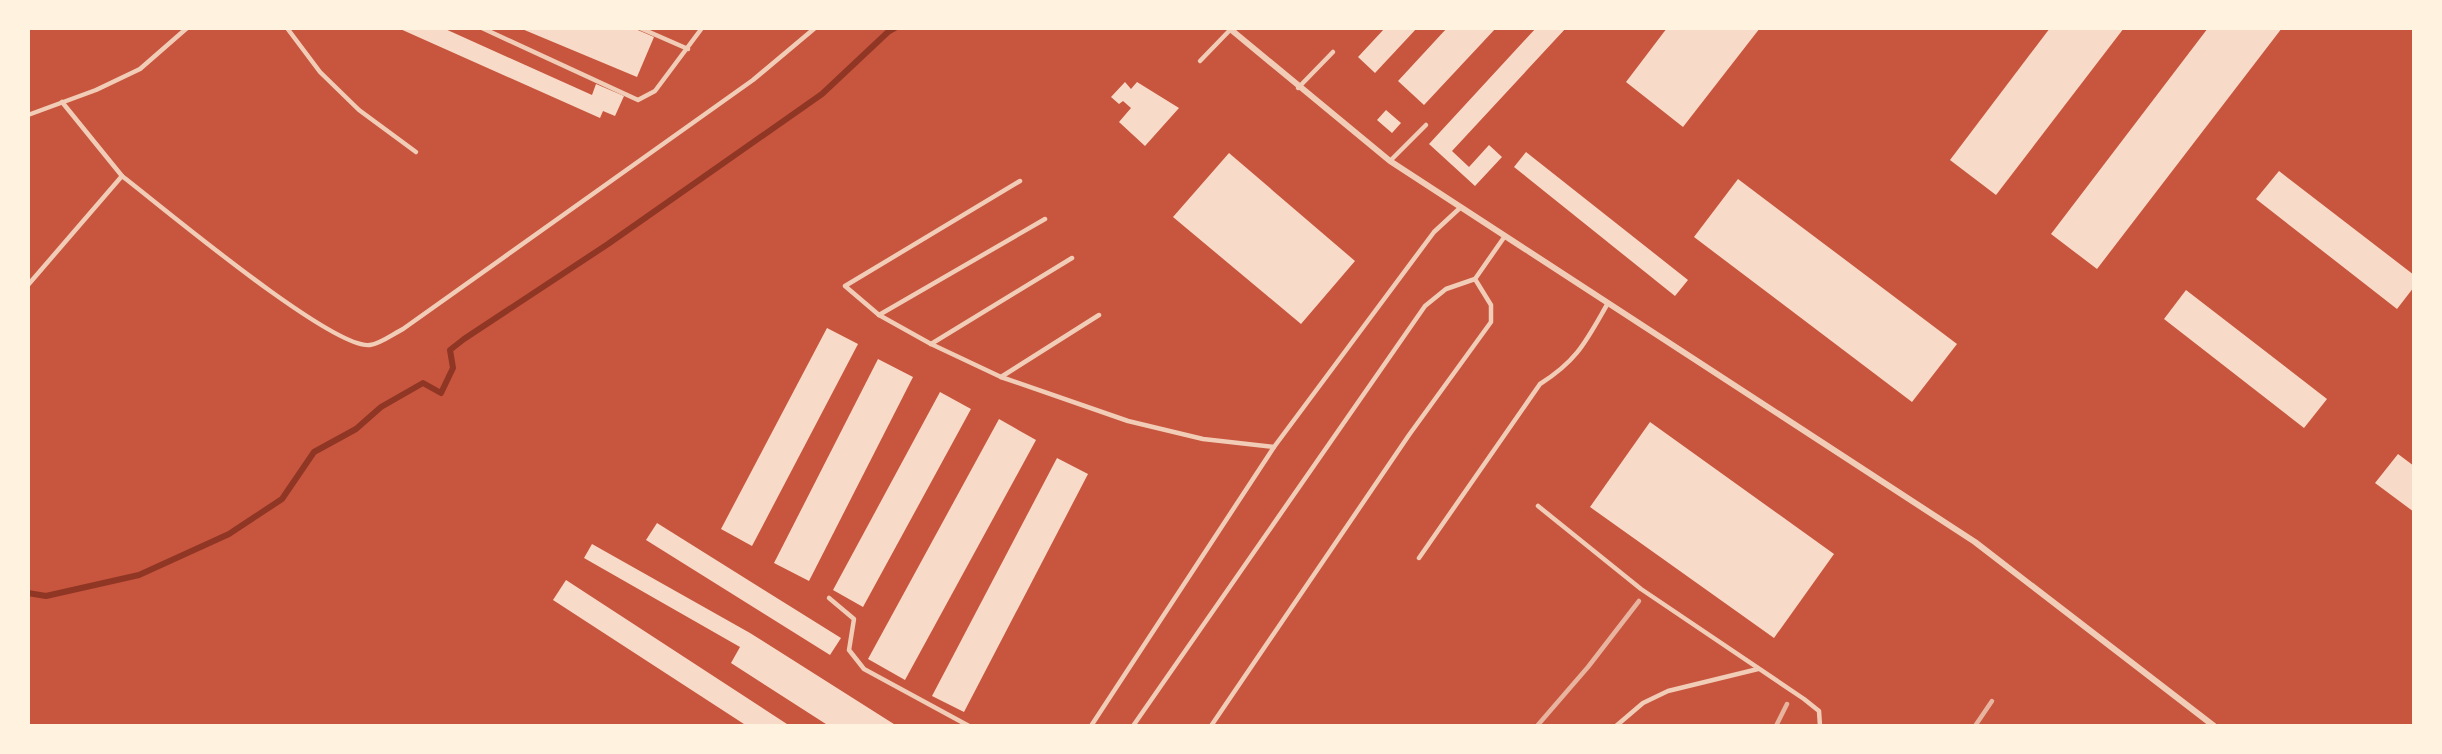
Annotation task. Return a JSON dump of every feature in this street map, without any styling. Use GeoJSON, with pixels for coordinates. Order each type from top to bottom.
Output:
{"type":"FeatureCollection","features":[{"type":"Feature","properties":{"kind":"street"},"geometry":{"type":"LineString","coordinates":[[1230,29],[1298,88],[1390,161],[1976,542],[2214,726]]}},
{"type":"Feature","properties":{"kind":"lane"},"geometry":{"type":"LineString","coordinates":[[28,115],[96,90],[140,69],[187,28]]}},
{"type":"Feature","properties":{"kind":"lane"},"geometry":{"type":"LineString","coordinates":[[287,28],[328,80],[359,110],[416,152]]}},
{"type":"Feature","properties":{"kind":"lane"},"geometry":{"type":"LineString","coordinates":[[482,28],[638,100],[655,91],[702,28]]}},
{"type":"Feature","properties":{"kind":"lane"},"geometry":{"type":"LineString","coordinates":[[640,28],[688,49]]}},
{"type":"Feature","properties":{"kind":"lane"},"geometry":{"type":"LineString","coordinates":[[62,102],[122,176],[302,315],[343,339],[369,345],[403,329],[442,302],[753,80],[815,28]]}},
{"type":"Feature","properties":{"kind":"lane"},"geometry":{"type":"LineString","coordinates":[[1200,61],[1230,29]]}},
{"type":"Feature","properties":{"kind":"lane"},"geometry":{"type":"LineString","coordinates":[[1298,88],[1333,52]]}},
{"type":"Feature","properties":{"kind":"lane"},"geometry":{"type":"LineString","coordinates":[[1390,161],[1426,124]]}},
{"type":"Feature","properties":{"kind":"lane"},"geometry":{"type":"LineString","coordinates":[[28,285],[122,176]]}},
{"type":"Feature","properties":{"kind":"lane"},"geometry":{"type":"LineString","coordinates":[[1020,181],[845,286],[879,315],[931,344],[1001,377],[1128,421],[1203,439],[1274,447]]}},
{"type":"Feature","properties":{"kind":"lane"},"geometry":{"type":"LineString","coordinates":[[1091,726],[1274,447],[1434,232],[1461,207]]}},
{"type":"Feature","properties":{"kind":"lane"},"geometry":{"type":"LineString","coordinates":[[879,315],[1045,219]]}},
{"type":"Feature","properties":{"kind":"lane"},"geometry":{"type":"LineString","coordinates":[[1133,726],[1425,306],[1446,289],[1475,279],[1505,236]]}},
{"type":"Feature","properties":{"kind":"lane"},"geometry":{"type":"LineString","coordinates":[[931,344],[1072,258]]}},
{"type":"Feature","properties":{"kind":"lane"},"geometry":{"type":"LineString","coordinates":[[1211,726],[1409,435],[1491,322],[1491,305],[1475,279]]}},
{"type":"Feature","properties":{"kind":"lane"},"geometry":{"type":"LineString","coordinates":[[1419,558],[1540,384],[1560,372],[1581,351],[1608,303]]}},
{"type":"Feature","properties":{"kind":"lane"},"geometry":{"type":"LineString","coordinates":[[1001,377],[1098,315]]}},
{"type":"Feature","properties":{"kind":"lane"},"geometry":{"type":"LineString","coordinates":[[1538,506],[1641,588],[1819,711],[1820,726]]}},
{"type":"Feature","properties":{"kind":"lane"},"geometry":{"type":"LineString","coordinates":[[829,598],[854,619],[849,650],[864,669],[969,726]]}},
{"type":"Feature","properties":{"kind":"lane"},"geometry":{"type":"LineString","coordinates":[[1616,726],[1643,703],[1668,690],[1758,669]]}},
{"type":"Feature","properties":{"kind":"building"},"geometry":{"type":"Polygon","coordinates":[[[398,28],[443,28],[592,95],[596,84],[624,96],[615,116],[603,111],[600,118],[398,28]]]}},
{"type":"Feature","properties":{"kind":"building"},"geometry":{"type":"Polygon","coordinates":[[[633,28],[654,37],[637,77],[522,29],[633,28]]]}},
{"type":"Feature","properties":{"kind":"building"},"geometry":{"type":"Polygon","coordinates":[[[1385,28],[1417,28],[1375,73],[1358,57],[1385,28]]]}},
{"type":"Feature","properties":{"kind":"building"},"geometry":{"type":"Polygon","coordinates":[[[1447,28],[1496,28],[1424,105],[1398,81],[1447,28]]]}},
{"type":"Feature","properties":{"kind":"building"},"geometry":{"type":"Polygon","coordinates":[[[1536,28],[1566,28],[1452,151],[1469,167],[1489,145],[1502,157],[1475,186],[1429,144],[1536,28]]]}},
{"type":"Feature","properties":{"kind":"building"},"geometry":{"type":"Polygon","coordinates":[[[1667,28],[1760,28],[1683,127],[1626,82],[1667,28]]]}},
{"type":"Feature","properties":{"kind":"building"},"geometry":{"type":"Polygon","coordinates":[[[2050,28],[2124,28],[1996,195],[1950,160],[2050,28]]]}},
{"type":"Feature","properties":{"kind":"building"},"geometry":{"type":"Polygon","coordinates":[[[2208,28],[2282,28],[2097,269],[2051,234],[2208,28]]]}},
{"type":"Feature","properties":{"kind":"building"},"geometry":{"type":"Polygon","coordinates":[[[1125,82],[1131,89],[1137,82],[1179,108],[1145,146],[1119,122],[1131,108],[1123,101],[1119,104],[1111,97],[1125,82]]]}},
{"type":"Feature","properties":{"kind":"building"},"geometry":{"type":"Polygon","coordinates":[[[1386,110],[1401,123],[1392,133],[1377,120],[1386,110]]]}},
{"type":"Feature","properties":{"kind":"building"},"geometry":{"type":"Polygon","coordinates":[[[1526,152],[1688,280],[1675,296],[1514,167],[1526,152]]]}},
{"type":"Feature","properties":{"kind":"building"},"geometry":{"type":"Polygon","coordinates":[[[1229,153],[1355,261],[1301,324],[1173,217],[1229,153]]]}},
{"type":"Feature","properties":{"kind":"building"},"geometry":{"type":"Polygon","coordinates":[[[2279,171],[2414,275],[2414,287],[2397,309],[2256,199],[2279,171]]]}},
{"type":"Feature","properties":{"kind":"building"},"geometry":{"type":"Polygon","coordinates":[[[1738,179],[1957,344],[1912,402],[1694,237],[1738,179]]]}},
{"type":"Feature","properties":{"kind":"building"},"geometry":{"type":"Polygon","coordinates":[[[2186,290],[2327,399],[2304,428],[2164,319],[2186,290]]]}},
{"type":"Feature","properties":{"kind":"building"},"geometry":{"type":"Polygon","coordinates":[[[827,328],[858,344],[752,546],[721,529],[827,328]]]}},
{"type":"Feature","properties":{"kind":"building"},"geometry":{"type":"Polygon","coordinates":[[[878,359],[913,377],[809,581],[774,563],[878,359]]]}},
{"type":"Feature","properties":{"kind":"building"},"geometry":{"type":"Polygon","coordinates":[[[940,392],[971,409],[863,607],[833,590],[940,392]]]}},
{"type":"Feature","properties":{"kind":"building"},"geometry":{"type":"Polygon","coordinates":[[[999,419],[1036,440],[905,680],[868,659],[999,419]]]}},
{"type":"Feature","properties":{"kind":"building"},"geometry":{"type":"Polygon","coordinates":[[[1650,422],[1834,554],[1774,638],[1590,507],[1650,422]]]}},
{"type":"Feature","properties":{"kind":"building"},"geometry":{"type":"Polygon","coordinates":[[[2398,454],[2414,466],[2414,512],[2375,483],[2398,454]]]}},
{"type":"Feature","properties":{"kind":"building"},"geometry":{"type":"Polygon","coordinates":[[[1057,458],[1088,474],[964,712],[932,696],[1057,458]]]}},
{"type":"Feature","properties":{"kind":"building"},"geometry":{"type":"Polygon","coordinates":[[[657,523],[841,638],[830,655],[646,540],[657,523]]]}},
{"type":"Feature","properties":{"kind":"building"},"geometry":{"type":"Polygon","coordinates":[[[592,544],[750,633],[897,726],[829,726],[731,663],[740,647],[584,558],[592,544]]]}},
{"type":"Feature","properties":{"kind":"building"},"geometry":{"type":"Polygon","coordinates":[[[566,580],[790,726],[747,726],[553,600],[566,580]]]}},
{"type":"Feature","properties":{"kind":"waterway"},"geometry":{"type":"LineString","coordinates":[[28,593],[46,596],[139,575],[229,534],[282,499],[314,452],[356,429],[381,407],[423,383],[441,393],[453,368],[450,350],[608,244],[822,94],[895,28]]}},
{"type":"Feature","properties":{"kind":"railway"},"geometry":{"type":"LineString","coordinates":[[1537,726],[1588,667],[1639,601]]}},
{"type":"Feature","properties":{"kind":"railway"},"geometry":{"type":"LineString","coordinates":[[1975,726],[1992,701]]}},
{"type":"Feature","properties":{"kind":"railway"},"geometry":{"type":"LineString","coordinates":[[1776,726],[1787,704]]}}]}
